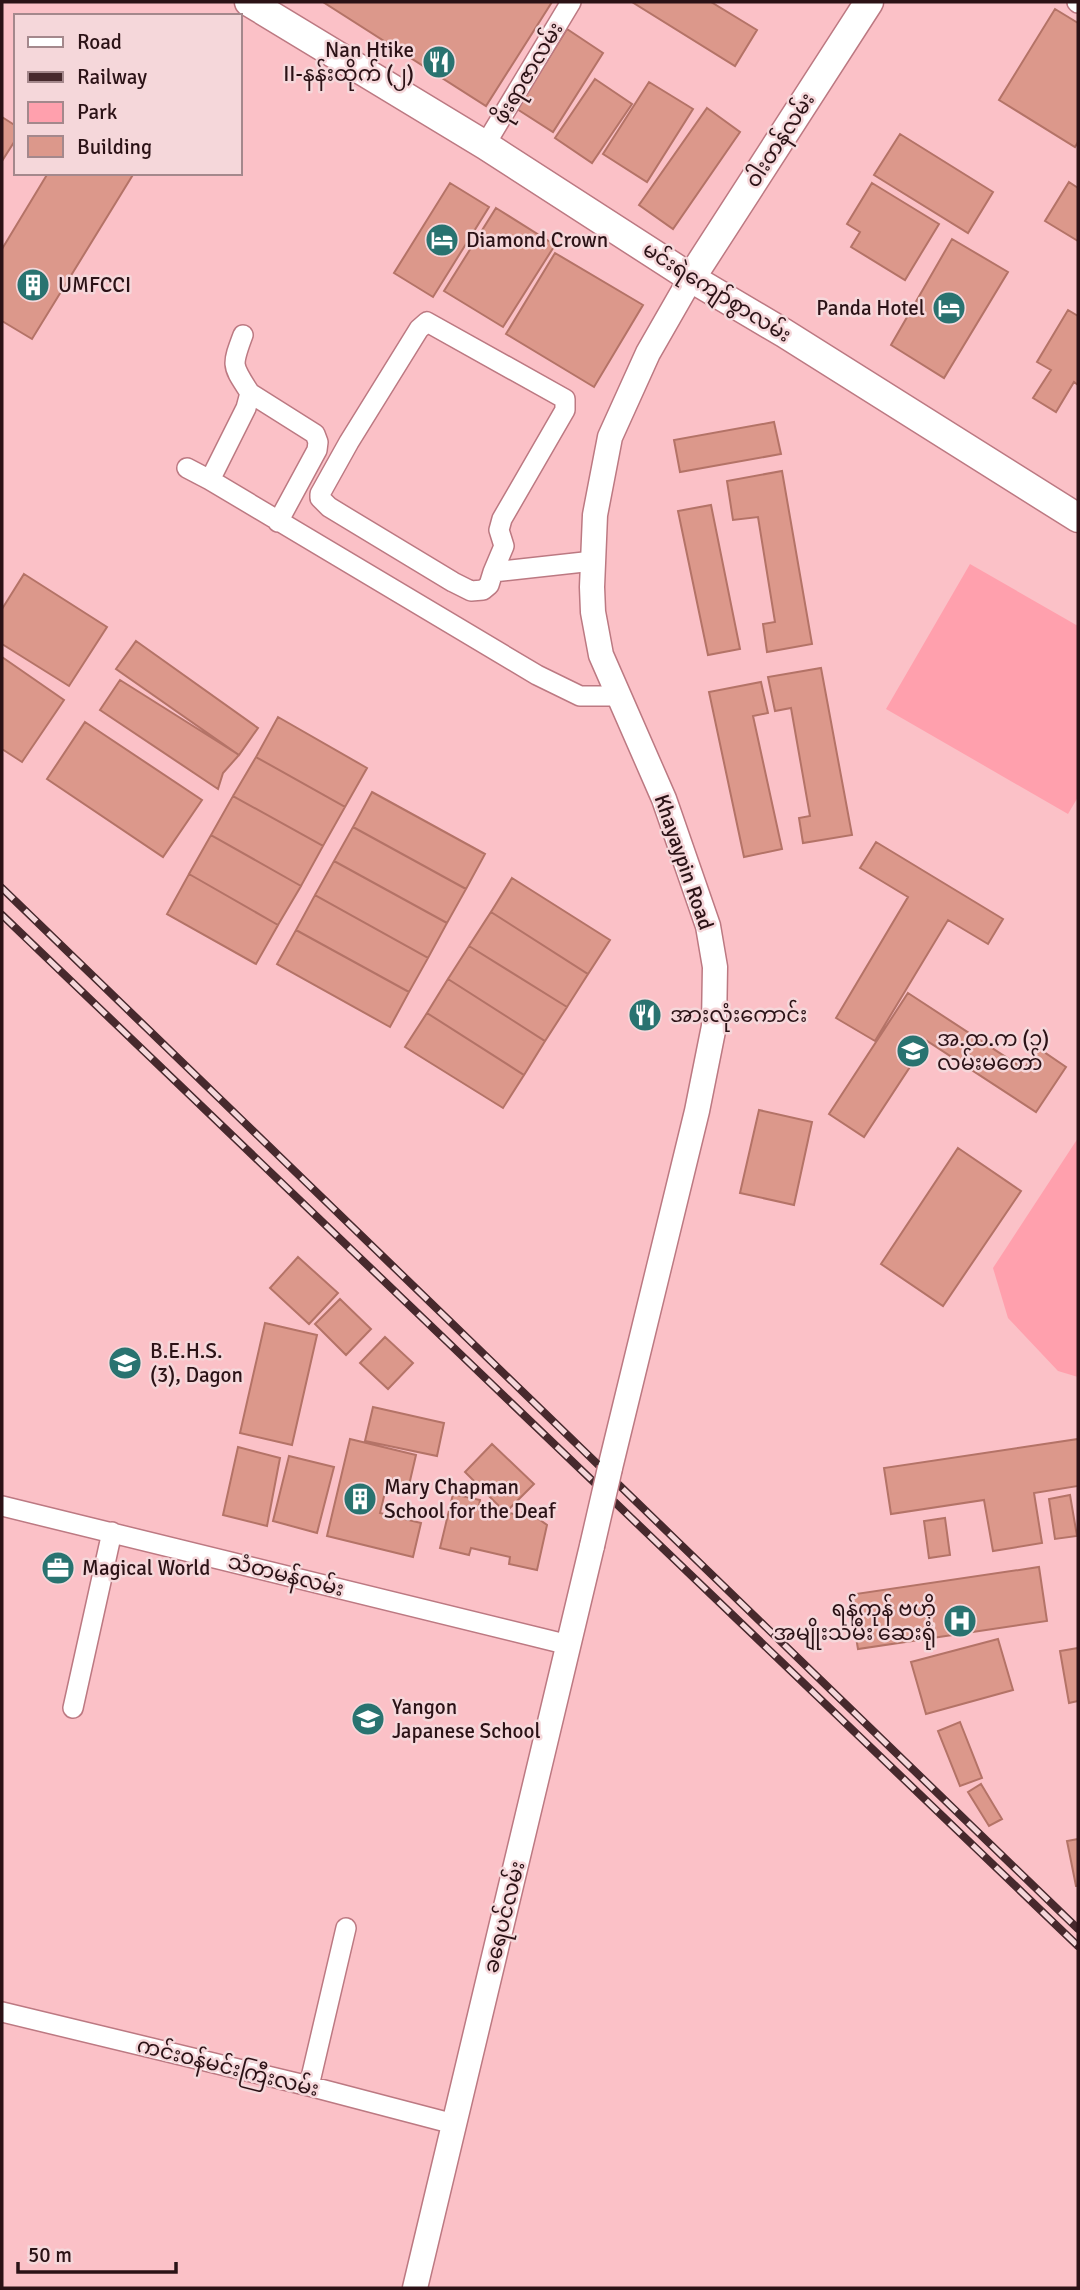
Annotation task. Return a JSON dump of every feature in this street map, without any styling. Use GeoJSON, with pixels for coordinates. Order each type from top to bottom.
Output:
{"type":"FeatureCollection","features":[{"type":"Feature","properties":{"kind":"main road","name":"မင်းရဲကျော်စွာလမ်း"},"geometry":{"type":"LineString","coordinates":[[249,2],[485,145],[691,278],[1078,518]]}},
{"type":"Feature","properties":{"kind":"main road","name":"ဝါးတန်လမ်း"},"geometry":{"type":"LineString","coordinates":[[691,278],[869,2]]}},
{"type":"Feature","properties":{"kind":"street","name":"ဖိုးရာဇာလမ်း"},"geometry":{"type":"LineString","coordinates":[[485,145],[571,2]]}},
{"type":"Feature","properties":{"kind":"street","name":"Khayaypin Road"},"geometry":{"type":"LineString","coordinates":[[592,1546],[697,1111],[714,1026],[715,967],[708,926],[664,799],[601,654],[593,612],[594,516],[610,437],[643,363],[691,278]]}},
{"type":"Feature","properties":{"kind":"street"},"geometry":{"type":"LineString","coordinates":[[427,322],[565,399],[565,410],[502,519],[499,530],[504,546],[493,572],[489,585],[483,590],[471,591],[328,507],[320,498],[349,442],[419,328],[427,322]]}},
{"type":"Feature","properties":{"kind":"street"},"geometry":{"type":"LineString","coordinates":[[243,335],[234,358],[234,370],[250,393],[315,434],[318,442],[317,450],[278,522]]}},
{"type":"Feature","properties":{"kind":"street"},"geometry":{"type":"LineString","coordinates":[[210,480],[246,408],[250,393]]}},
{"type":"Feature","properties":{"kind":"street"},"geometry":{"type":"LineString","coordinates":[[187,468],[537,675],[579,696],[617,696]]}},
{"type":"Feature","properties":{"kind":"street"},"geometry":{"type":"LineString","coordinates":[[493,572],[593,561]]}},
{"type":"Feature","properties":{"kind":"street","name":"သံတမန်လမ်း"},"geometry":{"type":"LineString","coordinates":[[2,1506],[569,1645]]}},
{"type":"Feature","properties":{"kind":"street"},"geometry":{"type":"LineString","coordinates":[[73,1708],[112,1532]]}},
{"type":"Feature","properties":{"kind":"street","name":"ခရေပင်လမ်း"},"geometry":{"type":"LineString","coordinates":[[415,2288],[592,1546]]}},
{"type":"Feature","properties":{"kind":"street"},"geometry":{"type":"LineString","coordinates":[[309,2086],[346,1927]]}},
{"type":"Feature","properties":{"kind":"street","name":"ကင်းဝန်မင်းကြီးလမ်း"},"geometry":{"type":"LineString","coordinates":[[2,2012],[454,2124]]}},
{"type":"Feature","properties":{"kind":"green space"},"geometry":{"type":"Polygon","coordinates":[[[970,564],[1078,626],[1078,797],[1068,814],[886,709],[970,564]]]}},
{"type":"Feature","properties":{"kind":"green space"},"geometry":{"type":"Polygon","coordinates":[[[1078,1138],[1078,1377],[1058,1371],[1008,1318],[993,1268],[1078,1138]]]}},
{"type":"Feature","properties":{"kind":"building"},"geometry":{"type":"Polygon","coordinates":[[[323,2],[552,2],[486,106],[323,2]]]}},
{"type":"Feature","properties":{"kind":"building"},"geometry":{"type":"Polygon","coordinates":[[[632,2],[711,2],[757,30],[735,66],[632,2]]]}},
{"type":"Feature","properties":{"kind":"building"},"geometry":{"type":"Polygon","coordinates":[[[1055,9],[1078,23],[1078,142],[1075,147],[999,100],[1055,9]]]}},
{"type":"Feature","properties":{"kind":"building"},"geometry":{"type":"Polygon","coordinates":[[[567,29],[603,53],[553,132],[517,109],[567,29]]]}},
{"type":"Feature","properties":{"kind":"building"},"geometry":{"type":"Polygon","coordinates":[[[595,79],[632,104],[592,163],[555,138],[595,79]]]}},
{"type":"Feature","properties":{"kind":"building"},"geometry":{"type":"Polygon","coordinates":[[[649,82],[693,109],[647,182],[603,154],[649,82]]]}},
{"type":"Feature","properties":{"kind":"building"},"geometry":{"type":"Polygon","coordinates":[[[707,108],[740,132],[673,229],[639,205],[707,108]]]}},
{"type":"Feature","properties":{"kind":"building"},"geometry":{"type":"Polygon","coordinates":[[[2,117],[14,125],[14,142],[2,161],[2,117]]]}},
{"type":"Feature","properties":{"kind":"building"},"geometry":{"type":"Polygon","coordinates":[[[900,134],[993,192],[968,233],[874,175],[900,134]]]}},
{"type":"Feature","properties":{"kind":"building","name":"UMFCCI"},"geometry":{"type":"Polygon","coordinates":[[[47,175],[133,175],[32,339],[2,321],[2,249],[47,175]]]}},
{"type":"Feature","properties":{"kind":"building"},"geometry":{"type":"Polygon","coordinates":[[[1069,182],[1078,188],[1078,241],[1045,221],[1069,182]]]}},
{"type":"Feature","properties":{"kind":"building","name":"Diamond Crown"},"geometry":{"type":"Polygon","coordinates":[[[450,183],[489,207],[433,297],[394,273],[450,183]]]}},
{"type":"Feature","properties":{"kind":"building"},"geometry":{"type":"Polygon","coordinates":[[[872,183],[939,224],[905,280],[851,247],[860,232],[847,224],[872,183]]]}},
{"type":"Feature","properties":{"kind":"building"},"geometry":{"type":"Polygon","coordinates":[[[496,208],[555,245],[503,327],[444,291],[496,208]]]}},
{"type":"Feature","properties":{"kind":"building","name":"Panda Hotel"},"geometry":{"type":"Polygon","coordinates":[[[952,239],[1008,272],[944,378],[891,345],[952,239]]]}},
{"type":"Feature","properties":{"kind":"building"},"geometry":{"type":"Polygon","coordinates":[[[555,253],[643,305],[594,387],[506,334],[555,253]]]}},
{"type":"Feature","properties":{"kind":"building"},"geometry":{"type":"Polygon","coordinates":[[[1068,310],[1078,316],[1078,385],[1074,382],[1056,412],[1033,398],[1051,370],[1037,362],[1068,310]]]}},
{"type":"Feature","properties":{"kind":"building"},"geometry":{"type":"Polygon","coordinates":[[[774,422],[781,454],[680,472],[674,440],[774,422]]]}},
{"type":"Feature","properties":{"kind":"building"},"geometry":{"type":"Polygon","coordinates":[[[782,471],[812,644],[767,652],[763,624],[775,622],[758,517],[733,520],[727,481],[782,471]]]}},
{"type":"Feature","properties":{"kind":"building"},"geometry":{"type":"Polygon","coordinates":[[[711,505],[740,649],[708,655],[678,511],[711,505]]]}},
{"type":"Feature","properties":{"kind":"building"},"geometry":{"type":"Polygon","coordinates":[[[24,574],[107,627],[69,686],[2,644],[2,609],[24,574]]]}},
{"type":"Feature","properties":{"kind":"building"},"geometry":{"type":"Polygon","coordinates":[[[136,641],[258,728],[239,755],[116,669],[136,641]]]}},
{"type":"Feature","properties":{"kind":"building"},"geometry":{"type":"Polygon","coordinates":[[[2,657],[64,700],[22,762],[2,749],[2,657]]]}},
{"type":"Feature","properties":{"kind":"building"},"geometry":{"type":"Polygon","coordinates":[[[821,668],[852,835],[803,843],[799,818],[810,816],[791,708],[775,711],[768,677],[821,668]]]}},
{"type":"Feature","properties":{"kind":"building"},"geometry":{"type":"Polygon","coordinates":[[[120,680],[239,755],[223,773],[218,789],[100,710],[120,680]]]}},
{"type":"Feature","properties":{"kind":"building"},"geometry":{"type":"Polygon","coordinates":[[[761,682],[768,713],[753,716],[782,849],[744,857],[709,692],[761,682]]]}},
{"type":"Feature","properties":{"kind":"building"},"geometry":{"type":"Polygon","coordinates":[[[278,717],[367,768],[345,807],[256,757],[278,717]]]}},
{"type":"Feature","properties":{"kind":"building"},"geometry":{"type":"Polygon","coordinates":[[[85,722],[202,800],[163,857],[47,779],[85,722]]]}},
{"type":"Feature","properties":{"kind":"building"},"geometry":{"type":"Polygon","coordinates":[[[256,757],[345,807],[323,846],[233,796],[256,757]]]}},
{"type":"Feature","properties":{"kind":"building"},"geometry":{"type":"Polygon","coordinates":[[[372,792],[485,854],[466,889],[353,827],[372,792]]]}},
{"type":"Feature","properties":{"kind":"building"},"geometry":{"type":"Polygon","coordinates":[[[233,796],[323,846],[301,886],[211,835],[233,796]]]}},
{"type":"Feature","properties":{"kind":"building"},"geometry":{"type":"Polygon","coordinates":[[[353,827],[466,889],[447,923],[334,861],[353,827]]]}},
{"type":"Feature","properties":{"kind":"building"},"geometry":{"type":"Polygon","coordinates":[[[211,835],[301,886],[278,925],[189,874],[211,835]]]}},
{"type":"Feature","properties":{"kind":"building"},"geometry":{"type":"Polygon","coordinates":[[[876,842],[1003,919],[988,944],[948,920],[875,1041],[836,1018],[908,897],[860,868],[876,842]]]}},
{"type":"Feature","properties":{"kind":"building"},"geometry":{"type":"Polygon","coordinates":[[[334,861],[447,923],[428,958],[315,895],[334,861]]]}},
{"type":"Feature","properties":{"kind":"building"},"geometry":{"type":"Polygon","coordinates":[[[189,874],[278,925],[256,964],[167,914],[189,874]]]}},
{"type":"Feature","properties":{"kind":"building"},"geometry":{"type":"Polygon","coordinates":[[[512,878],[610,940],[588,974],[491,912],[512,878]]]}},
{"type":"Feature","properties":{"kind":"building"},"geometry":{"type":"Polygon","coordinates":[[[315,895],[428,958],[409,992],[296,930],[315,895]]]}},
{"type":"Feature","properties":{"kind":"building"},"geometry":{"type":"Polygon","coordinates":[[[491,912],[588,974],[567,1007],[469,946],[491,912]]]}},
{"type":"Feature","properties":{"kind":"building"},"geometry":{"type":"Polygon","coordinates":[[[296,930],[409,992],[390,1027],[277,964],[296,930]]]}},
{"type":"Feature","properties":{"kind":"building"},"geometry":{"type":"Polygon","coordinates":[[[469,946],[567,1007],[545,1041],[448,979],[469,946]]]}},
{"type":"Feature","properties":{"kind":"building"},"geometry":{"type":"Polygon","coordinates":[[[448,979],[545,1041],[524,1075],[427,1013],[448,979]]]}},
{"type":"Feature","properties":{"kind":"building"},"geometry":{"type":"Polygon","coordinates":[[[908,993],[1024,1069],[1038,1048],[1066,1067],[1036,1112],[927,1041],[864,1137],[829,1114],[908,993]]]}},
{"type":"Feature","properties":{"kind":"building"},"geometry":{"type":"Polygon","coordinates":[[[427,1013],[524,1075],[503,1108],[405,1047],[427,1013]]]}},
{"type":"Feature","properties":{"kind":"building"},"geometry":{"type":"Polygon","coordinates":[[[759,1110],[812,1122],[794,1205],[740,1193],[759,1110]]]}},
{"type":"Feature","properties":{"kind":"building"},"geometry":{"type":"Polygon","coordinates":[[[958,1148],[1021,1191],[943,1306],[881,1264],[958,1148]]]}},
{"type":"Feature","properties":{"kind":"building"},"geometry":{"type":"Polygon","coordinates":[[[298,1257],[338,1293],[309,1324],[270,1288],[298,1257]]]}},
{"type":"Feature","properties":{"kind":"building"},"geometry":{"type":"Polygon","coordinates":[[[340,1299],[371,1329],[346,1355],[315,1324],[340,1299]]]}},
{"type":"Feature","properties":{"kind":"building"},"geometry":{"type":"Polygon","coordinates":[[[265,1323],[317,1335],[292,1445],[240,1433],[265,1323]]]}},
{"type":"Feature","properties":{"kind":"building"},"geometry":{"type":"Polygon","coordinates":[[[385,1337],[413,1363],[388,1389],[360,1363],[385,1337]]]}},
{"type":"Feature","properties":{"kind":"building"},"geometry":{"type":"Polygon","coordinates":[[[373,1407],[444,1423],[437,1456],[365,1441],[373,1407]]]}},
{"type":"Feature","properties":{"kind":"building","name":"Mary Chapman School for the Deaf"},"geometry":{"type":"Polygon","coordinates":[[[350,1439],[416,1455],[409,1485],[388,1480],[380,1513],[421,1523],[413,1557],[327,1536],[350,1439]]]}},
{"type":"Feature","properties":{"kind":"building"},"geometry":{"type":"Polygon","coordinates":[[[1078,1439],[1078,1486],[1034,1493],[1042,1543],[993,1551],[984,1500],[891,1514],[884,1468],[1078,1439]]]}},
{"type":"Feature","properties":{"kind":"building"},"geometry":{"type":"Polygon","coordinates":[[[492,1444],[534,1484],[506,1512],[521,1516],[522,1512],[533,1515],[547,1525],[537,1570],[509,1564],[510,1557],[471,1548],[469,1555],[440,1548],[453,1494],[480,1500],[479,1506],[497,1510],[498,1505],[465,1472],[492,1444]]]}},
{"type":"Feature","properties":{"kind":"building"},"geometry":{"type":"Polygon","coordinates":[[[238,1447],[280,1458],[267,1526],[223,1515],[238,1447]]]}},
{"type":"Feature","properties":{"kind":"building"},"geometry":{"type":"Polygon","coordinates":[[[289,1456],[334,1467],[317,1533],[273,1521],[289,1456]]]}},
{"type":"Feature","properties":{"kind":"building"},"geometry":{"type":"Polygon","coordinates":[[[1070,1495],[1077,1536],[1055,1539],[1049,1499],[1070,1495]]]}},
{"type":"Feature","properties":{"kind":"building"},"geometry":{"type":"Polygon","coordinates":[[[945,1518],[950,1555],[929,1558],[924,1521],[945,1518]]]}},
{"type":"Feature","properties":{"kind":"building"},"geometry":{"type":"Polygon","coordinates":[[[1039,1567],[1047,1621],[858,1649],[849,1595],[1039,1567]]]}},
{"type":"Feature","properties":{"kind":"building"},"geometry":{"type":"Polygon","coordinates":[[[998,1639],[1013,1690],[926,1714],[911,1662],[998,1639]]]}},
{"type":"Feature","properties":{"kind":"building"},"geometry":{"type":"Polygon","coordinates":[[[1078,1648],[1078,1701],[1069,1703],[1060,1651],[1078,1648]]]}},
{"type":"Feature","properties":{"kind":"building"},"geometry":{"type":"Polygon","coordinates":[[[960,1722],[982,1778],[960,1786],[938,1731],[960,1722]]]}},
{"type":"Feature","properties":{"kind":"building"},"geometry":{"type":"Polygon","coordinates":[[[981,1784],[1002,1819],[989,1826],[968,1792],[981,1784]]]}},
{"type":"Feature","properties":{"kind":"building"},"geometry":{"type":"Polygon","coordinates":[[[1078,1839],[1078,1886],[1076,1886],[1067,1841],[1078,1839]]]}},
{"type":"Feature","properties":{"kind":"railway"},"geometry":{"type":"LineString","coordinates":[[2,888],[1078,1929]]}},
{"type":"Feature","properties":{"kind":"railway"},"geometry":{"type":"LineString","coordinates":[[2,915],[1078,1946]]}},
{"type":"Feature","properties":{"kind":"place","name":"Nan Htike II-နန်းထိုက် (၂)"},"geometry":{"type":"Point","coordinates":[439,62]}},
{"type":"Feature","properties":{"kind":"place","name":"Diamond Crown"},"geometry":{"type":"Point","coordinates":[442,240]}},
{"type":"Feature","properties":{"kind":"place","name":"UMFCCI"},"geometry":{"type":"Point","coordinates":[33,285]}},
{"type":"Feature","properties":{"kind":"place","name":"Panda Hotel"},"geometry":{"type":"Point","coordinates":[949,308]}},
{"type":"Feature","properties":{"kind":"place","name":"အားလုံးကောင်း"},"geometry":{"type":"Point","coordinates":[645,1015]}},
{"type":"Feature","properties":{"kind":"place","name":"အ.ထ.က (၁) လမ်းမတော်"},"geometry":{"type":"Point","coordinates":[913,1051]}},
{"type":"Feature","properties":{"kind":"place","name":"B.E.H.S. (3), Dagon"},"geometry":{"type":"Point","coordinates":[125,1363]}},
{"type":"Feature","properties":{"kind":"place","name":"Mary Chapman School for the Deaf"},"geometry":{"type":"Point","coordinates":[360,1499]}},
{"type":"Feature","properties":{"kind":"place","name":"Magical World"},"geometry":{"type":"Point","coordinates":[58,1568]}},
{"type":"Feature","properties":{"kind":"place","name":"ရန်ကုန် ဗဟို အမျိုးသမီး ဆေးရုံ"},"geometry":{"type":"Point","coordinates":[960,1621]}},
{"type":"Feature","properties":{"kind":"place","name":"Yangon Japanese School"},"geometry":{"type":"Point","coordinates":[368,1719]}}]}
